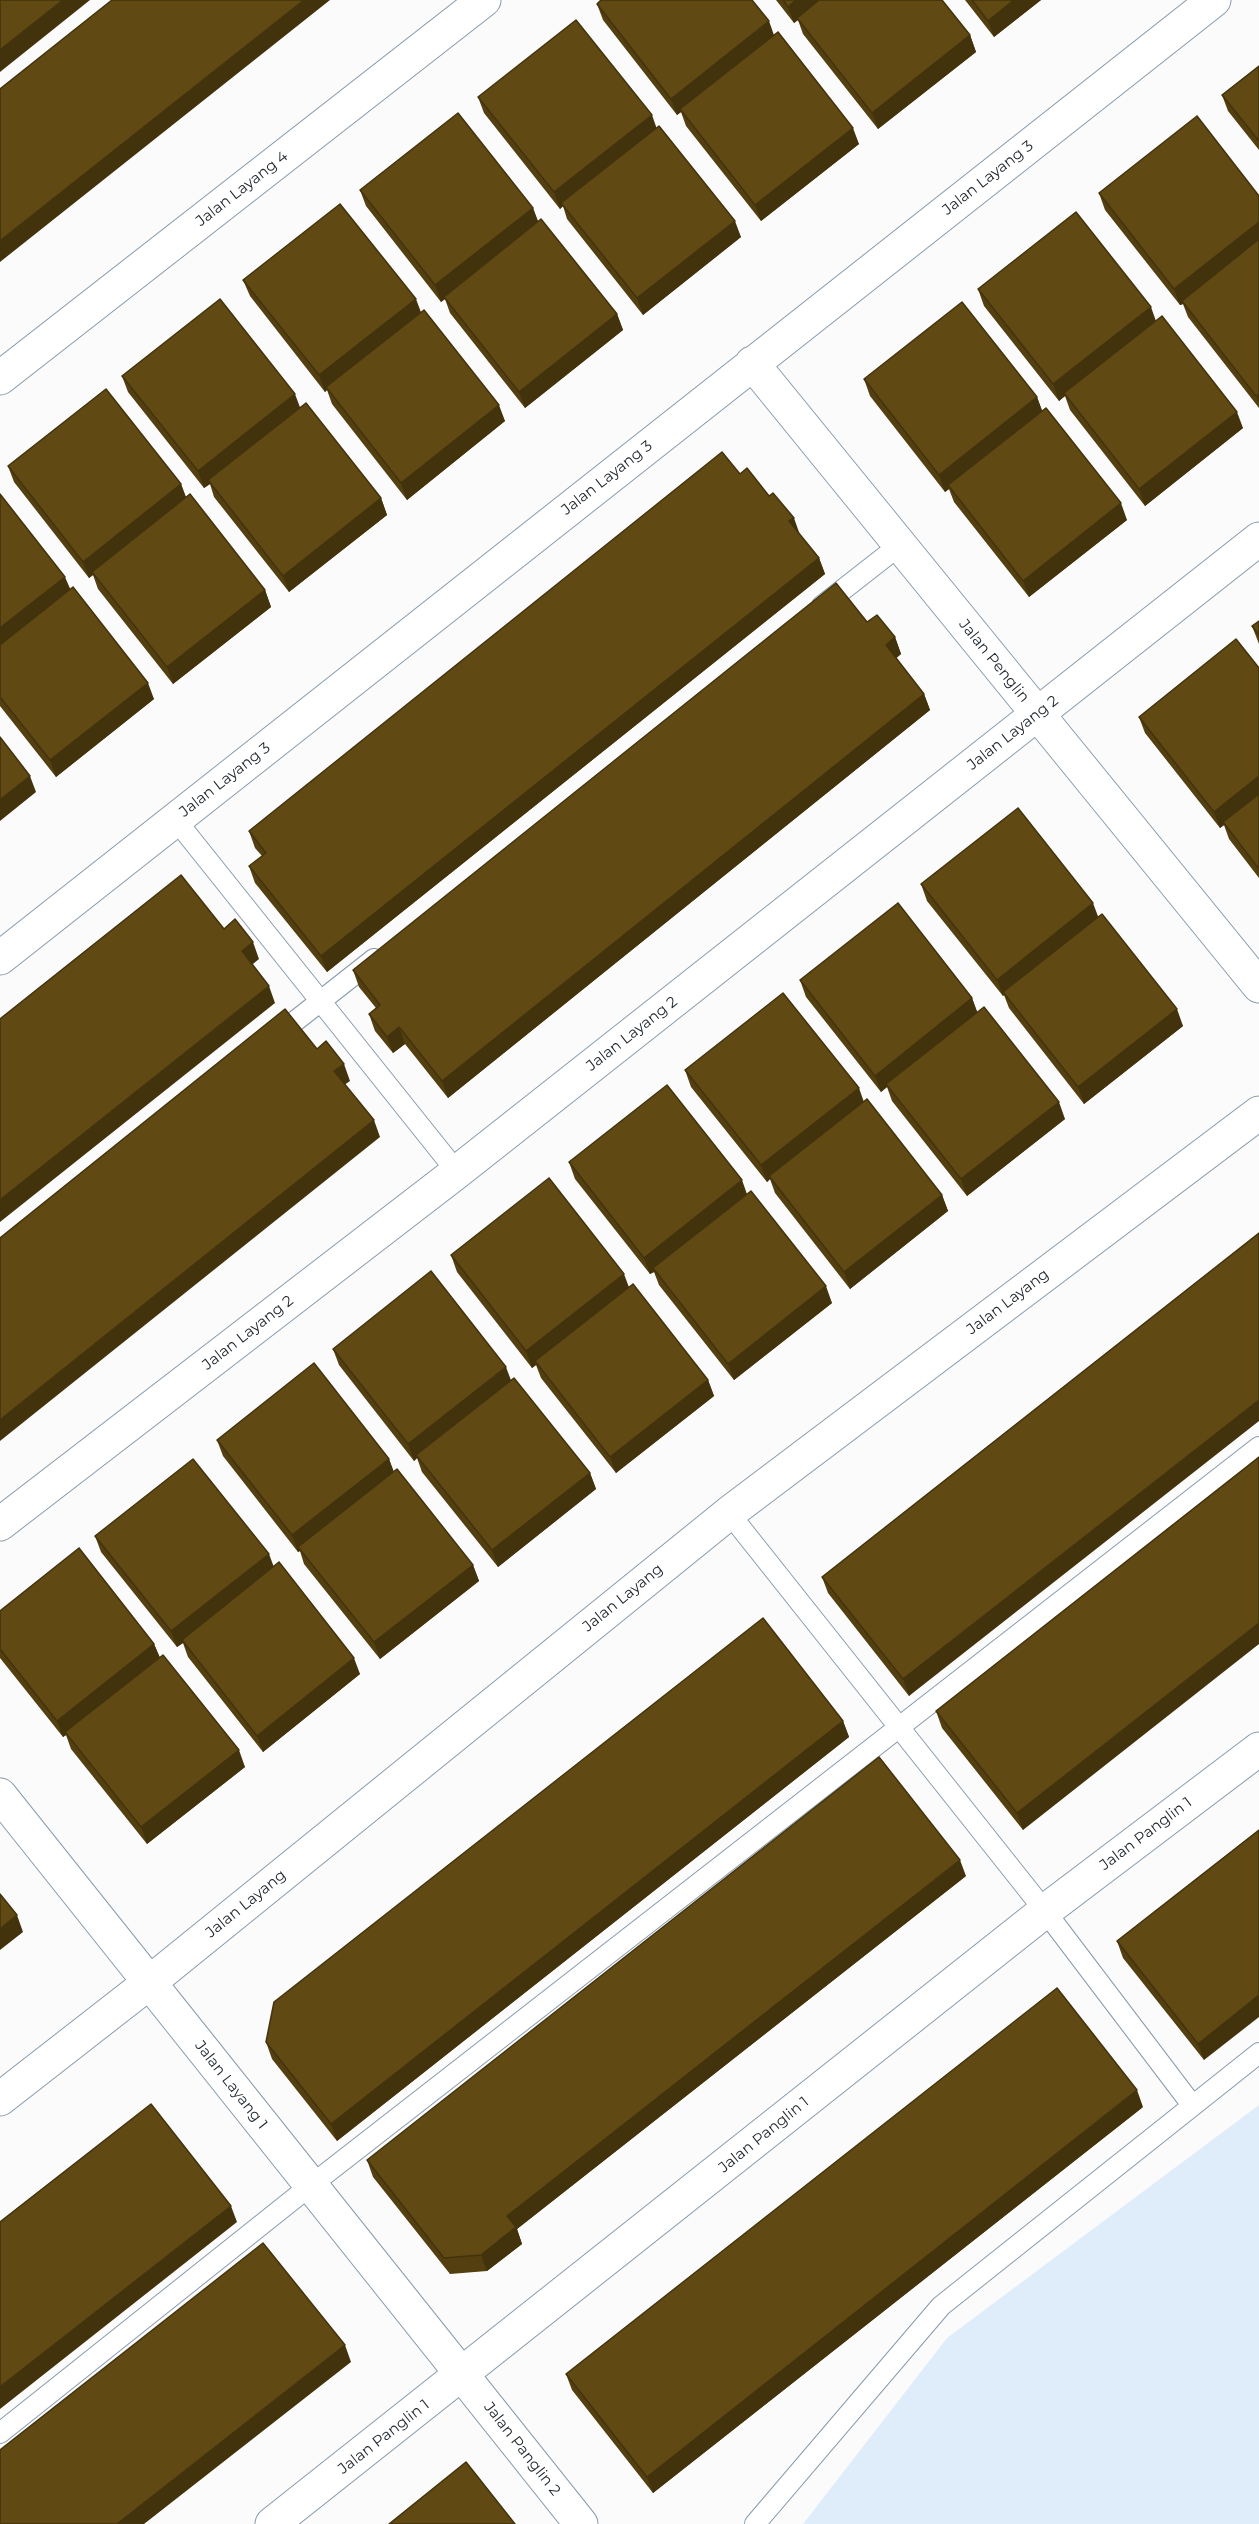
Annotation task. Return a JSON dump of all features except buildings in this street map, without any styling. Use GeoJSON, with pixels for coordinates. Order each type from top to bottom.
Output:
{"type":"FeatureCollection","features":[{"type":"Feature","properties":{"kind":"street","name":"Jalan Layang 3"},"geometry":{"type":"LineString","coordinates":[[0,958],[1214,0]]}},
{"type":"Feature","properties":{"kind":"street","name":"Jalan Layang 4"},"geometry":{"type":"LineString","coordinates":[[0,378],[466,6]]}},
{"type":"Feature","properties":{"kind":"street","name":"Jalan Penglin"},"geometry":{"type":"LineString","coordinates":[[752,363],[1259,987]]}},
{"type":"Feature","properties":{"kind":"street","name":"Jalan Layang 2"},"geometry":{"type":"LineString","coordinates":[[0,1524],[457,1172],[1259,539]]}},
{"type":"Feature","properties":{"kind":"street","name":"Jalan Layang"},"geometry":{"type":"LineString","coordinates":[[0,2099],[150,1982],[729,1513],[1259,1113]]}},
{"type":"Feature","properties":{"kind":"street","name":"Jalan Panglin 1"},"geometry":{"type":"LineString","coordinates":[[282,2521],[1045,1911],[1259,1749]]}},
{"type":"Feature","properties":{"kind":"street","name":"Jalan Layang 1"},"geometry":{"type":"LineString","coordinates":[[0,1795],[310,2186],[463,2374]]}},
{"type":"Feature","properties":{"kind":"street","name":"Jalan Panglin 2"},"geometry":{"type":"LineString","coordinates":[[463,2374],[581,2524]]}},
{"type":"Feature","properties":{"kind":"lane"},"geometry":{"type":"LineString","coordinates":[[806,619],[900,545]]}},
{"type":"Feature","properties":{"kind":"lane"},"geometry":{"type":"LineString","coordinates":[[175,819],[457,1172]]}},
{"type":"Feature","properties":{"kind":"lane"},"geometry":{"type":"LineString","coordinates":[[264,1045],[386,950]]}},
{"type":"Feature","properties":{"kind":"lane"},"geometry":{"type":"LineString","coordinates":[[0,2433],[310,2186],[1259,1448]]}},
{"type":"Feature","properties":{"kind":"lane"},"geometry":{"type":"LineString","coordinates":[[729,1513],[1045,1911],[1192,2105]]}},
{"type":"Feature","properties":{"kind":"lane"},"geometry":{"type":"LineString","coordinates":[[755,2524],[941,2306],[1259,2053]]}},
{"type":"Feature","properties":{"kind":"shaded area"},"geometry":{"type":"Polygon","coordinates":[[[1259,2105],[1259,2524],[803,2524],[947,2338],[1259,2105]]]}}]}
